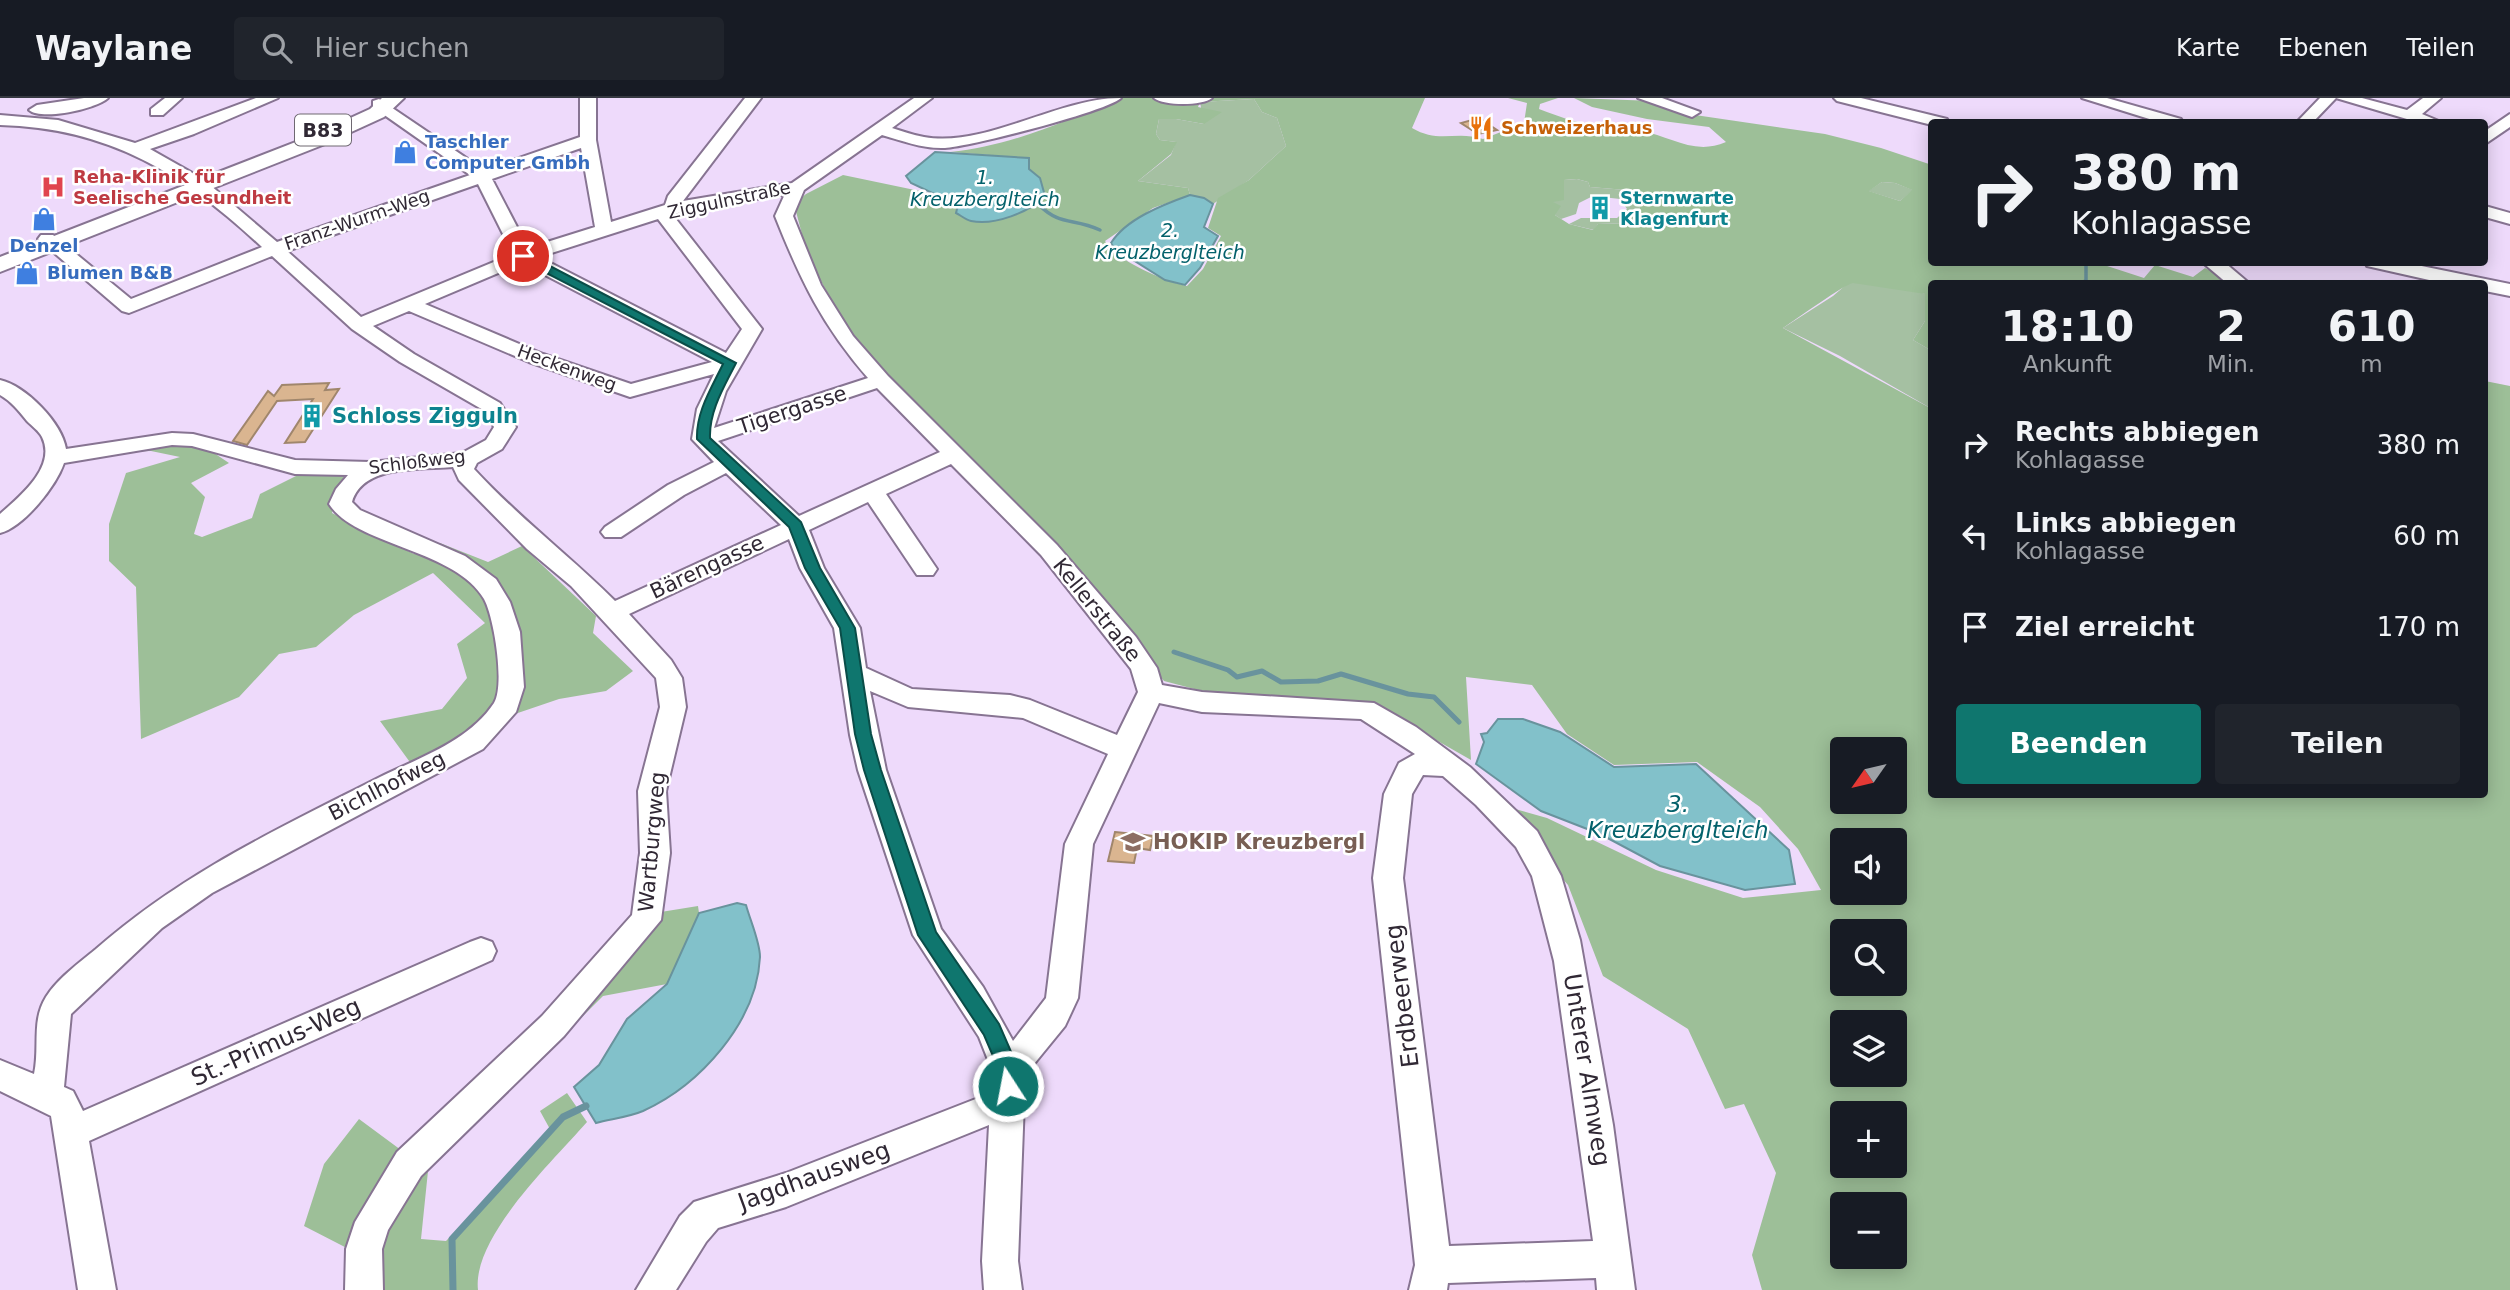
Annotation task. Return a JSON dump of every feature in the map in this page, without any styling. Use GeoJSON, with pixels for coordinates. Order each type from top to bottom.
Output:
{"type":"FeatureCollection","features":[{"type":"Feature","properties":{"kind":"main road","name":"B83"},"geometry":{"type":"LineString","coordinates":[[0,265],[50,242],[197,184],[318,140],[387,102]]}},
{"type":"Feature","properties":{"kind":"main road","name":"B83"},"geometry":{"type":"LineString","coordinates":[[0,257],[50,242]]}},
{"type":"Feature","properties":{"kind":"street"},"geometry":{"type":"LineString","coordinates":[[0,112],[71,107],[100,98]]}},
{"type":"Feature","properties":{"kind":"street"},"geometry":{"type":"LineString","coordinates":[[156,112],[174,98]]}},
{"type":"Feature","properties":{"kind":"street"},"geometry":{"type":"LineString","coordinates":[[133,149],[188,131],[270,98]]}},
{"type":"Feature","properties":{"kind":"street"},"geometry":{"type":"LineString","coordinates":[[588,98],[588,140],[604,230]]}},
{"type":"Feature","properties":{"kind":"street"},"geometry":{"type":"LineString","coordinates":[[753,98],[668,211],[752,329],[730,363],[709,406],[703,425],[704,439],[796,525],[812,568],[847,628],[857,676],[863,734],[872,770],[928,935],[992,1030],[1008,1086],[1000,1261],[1003,1290]]}},
{"type":"Feature","properties":{"kind":"street","name":"Ziggulnstraße"},"geometry":{"type":"LineString","coordinates":[[359,326],[523,256],[604,230],[668,211],[797,187],[924,98]]}},
{"type":"Feature","properties":{"kind":"street"},"geometry":{"type":"LineString","coordinates":[[880,129],[923,142],[946,143],[1000,133],[1113,98]]}},
{"type":"Feature","properties":{"kind":"street"},"geometry":{"type":"LineString","coordinates":[[1162,98],[1204,98]]}},
{"type":"Feature","properties":{"kind":"street"},"geometry":{"type":"LineString","coordinates":[[1646,98],[1692,112]]}},
{"type":"Feature","properties":{"kind":"street"},"geometry":{"type":"LineString","coordinates":[[1842,98],[1929,119]]}},
{"type":"Feature","properties":{"kind":"street"},"geometry":{"type":"LineString","coordinates":[[2090,98],[2136,117],[2154,98]]}},
{"type":"Feature","properties":{"kind":"street"},"geometry":{"type":"LineString","coordinates":[[2308,119],[2329,98]]}},
{"type":"Feature","properties":{"kind":"street"},"geometry":{"type":"LineString","coordinates":[[2344,98],[2422,119]]}},
{"type":"Feature","properties":{"kind":"street"},"geometry":{"type":"LineString","coordinates":[[2410,116],[2433,98]]}},
{"type":"Feature","properties":{"kind":"street"},"geometry":{"type":"LineString","coordinates":[[387,102],[483,177],[523,256],[730,363]]}},
{"type":"Feature","properties":{"kind":"street"},"geometry":{"type":"LineString","coordinates":[[2488,136],[2510,119]]}},
{"type":"Feature","properties":{"kind":"street"},"geometry":{"type":"LineString","coordinates":[[0,120],[67,124],[133,149],[197,184]]}},
{"type":"Feature","properties":{"kind":"street"},"geometry":{"type":"LineString","coordinates":[[2488,138],[2510,144]]}},
{"type":"Feature","properties":{"kind":"street","name":"Franz-Wurm-Weg"},"geometry":{"type":"LineString","coordinates":[[50,242],[129,307],[274,249],[588,140]]}},
{"type":"Feature","properties":{"kind":"street","name":"Schloßweg"},"geometry":{"type":"LineString","coordinates":[[55,458],[152,440],[172,439],[193,440],[295,467],[370,469],[467,459],[502,436],[505,427],[503,419],[493,407],[359,326],[219,199],[197,184]]}},
{"type":"Feature","properties":{"kind":"street","name":"Kellerstraße"},"geometry":{"type":"LineString","coordinates":[[797,187],[784,216],[812,285],[845,339],[881,380],[1049,550],[1127,643],[1144,668],[1151,692]]}},
{"type":"Feature","properties":{"kind":"street"},"geometry":{"type":"LineString","coordinates":[[2488,212],[2510,219]]}},
{"type":"Feature","properties":{"kind":"street"},"geometry":{"type":"LineString","coordinates":[[2216,266],[2236,280]]}},
{"type":"Feature","properties":{"kind":"street"},"geometry":{"type":"LineString","coordinates":[[2388,266],[2455,280]]}},
{"type":"Feature","properties":{"kind":"street"},"geometry":{"type":"LineString","coordinates":[[2386,280],[2399,269]]}},
{"type":"Feature","properties":{"kind":"street"},"geometry":{"type":"LineString","coordinates":[[2488,286],[2510,290]]}},
{"type":"Feature","properties":{"kind":"street","name":"Heckenweg"},"geometry":{"type":"LineString","coordinates":[[409,304],[536,358],[630,391],[730,363]]}},
{"type":"Feature","properties":{"kind":"street","name":"Tigergasse"},"geometry":{"type":"LineString","coordinates":[[704,439],[881,380]]}},
{"type":"Feature","properties":{"kind":"street"},"geometry":{"type":"LineString","coordinates":[[0,386],[16,395],[52,437],[55,458],[44,485],[0,526]]}},
{"type":"Feature","properties":{"kind":"street","name":"Bärengasse"},"geometry":{"type":"LineString","coordinates":[[612,612],[956,453]]}},
{"type":"Feature","properties":{"kind":"street","name":"Wartburgweg"},"geometry":{"type":"LineString","coordinates":[[364,1290],[364,1249],[373,1222],[409,1164],[553,1026],[646,919],[655,853],[652,791],[673,707],[671,690],[662,666],[580,580],[535,544],[467,475],[463,469],[467,459]]}},
{"type":"Feature","properties":{"kind":"street","name":"Tigergasse"},"geometry":{"type":"LineString","coordinates":[[613,532],[676,489],[730,463]]}},
{"type":"Feature","properties":{"kind":"street","name":"Bichlhofweg"},"geometry":{"type":"LineString","coordinates":[[46,1095],[52,1066],[52,1021],[58,1006],[80,982],[150,919],[248,858],[473,742],[507,705],[511,687],[507,632],[498,602],[474,573],[352,515],[340,504],[349,487],[370,469]]}},
{"type":"Feature","properties":{"kind":"street"},"geometry":{"type":"LineString","coordinates":[[872,491],[925,569]]}},
{"type":"Feature","properties":{"kind":"street"},"geometry":{"type":"LineString","coordinates":[[857,676],[908,698],[1010,705],[1030,710],[1123,749]]}},
{"type":"Feature","properties":{"kind":"street"},"geometry":{"type":"LineString","coordinates":[[1008,1086],[1054,1016],[1062,998],[1079,844],[1151,692],[1202,702],[1365,710],[1406,730],[1448,766]]}},
{"type":"Feature","properties":{"kind":"street","name":"Erdbeerweg"},"geometry":{"type":"LineString","coordinates":[[1448,766],[1418,764],[1409,771],[1398,794],[1388,878],[1430,1278],[1614,1274]]}},
{"type":"Feature","properties":{"kind":"street","name":"Unterer Almweg"},"geometry":{"type":"LineString","coordinates":[[1448,766],[1494,806],[1536,854],[1569,958],[1602,1158],[1614,1274]]}},
{"type":"Feature","properties":{"kind":"street","name":"St.-Primus-Weg"},"geometry":{"type":"LineString","coordinates":[[72,1132],[481,951]]}},
{"type":"Feature","properties":{"kind":"street"},"geometry":{"type":"LineString","coordinates":[[0,1075],[61,1102],[72,1132],[97,1290]]}},
{"type":"Feature","properties":{"kind":"street","name":"Jagdhausweg"},"geometry":{"type":"LineString","coordinates":[[655,1290],[693,1229],[707,1214],[786,1189],[1008,1086]]}},
{"type":"Feature","properties":{"kind":"shaded area"},"geometry":{"type":"Polygon","coordinates":[[[1119,98],[1425,98],[1412,128],[1431,135],[1483,139],[1524,123],[1527,103],[1508,98],[1558,98],[1540,104],[1539,109],[1582,123],[1652,133],[1693,146],[1714,146],[1726,142],[1709,127],[1647,119],[1592,107],[1574,98],[1654,101],[1695,115],[1825,134],[1928,164],[1928,266],[2107,266],[2144,278],[2154,266],[2193,277],[2205,268],[2229,280],[1928,280],[1928,349],[1913,340],[1925,321],[1925,294],[1853,283],[1783,328],[1928,407],[1928,798],[2488,798],[2488,382],[2510,386],[2510,1290],[1762,1290],[1752,1255],[1776,1173],[1744,1104],[1725,1109],[1688,1029],[1603,976],[1568,885],[1497,804],[1547,818],[1656,870],[1743,898],[1821,890],[1798,849],[1760,807],[1697,762],[1614,765],[1567,734],[1532,685],[1466,677],[1471,760],[1373,704],[1217,695],[1164,681],[1054,544],[853,340],[808,257],[794,204],[806,194],[843,175],[934,194],[958,205],[972,221],[1012,215],[1030,208],[1045,196],[1029,169],[1029,158],[950,152],[1015,139],[1119,98]],[[1254,99],[1200,102],[1198,107],[1222,112],[1204,124],[1159,119],[1156,134],[1160,140],[1177,142],[1171,154],[1138,181],[1188,188],[1190,195],[1153,208],[1105,241],[1119,256],[1154,275],[1187,286],[1203,269],[1221,236],[1208,228],[1218,198],[1249,180],[1286,146],[1277,118],[1262,112],[1254,99]],[[1564,180],[1564,200],[1553,202],[1561,206],[1555,215],[1569,224],[1593,230],[1598,224],[1629,223],[1639,211],[1641,202],[1626,190],[1590,187],[1588,182],[1564,180]],[[1882,182],[1869,191],[1900,201],[1912,190],[1895,183],[1882,182]]]}},
{"type":"Feature","properties":{"kind":"shaded area"},"geometry":{"type":"Polygon","coordinates":[[[1254,99],[1262,112],[1277,118],[1286,146],[1249,180],[1213,204],[1204,198],[1190,195],[1188,188],[1138,181],[1171,155],[1176,142],[1160,140],[1156,134],[1159,119],[1204,124],[1200,102],[1254,99]]]}},
{"type":"Feature","properties":{"kind":"shaded area"},"geometry":{"type":"Polygon","coordinates":[[[1564,180],[1588,182],[1590,187],[1626,190],[1641,202],[1639,211],[1629,223],[1598,224],[1594,230],[1569,224],[1581,218],[1617,218],[1627,209],[1620,199],[1593,196],[1579,203],[1576,214],[1561,219],[1555,215],[1556,205],[1552,202],[1564,193],[1564,180]]]}},
{"type":"Feature","properties":{"kind":"shaded area"},"geometry":{"type":"Polygon","coordinates":[[[1882,182],[1895,183],[1913,190],[1900,201],[1868,191],[1882,182]]]}},
{"type":"Feature","properties":{"kind":"shaded area"},"geometry":{"type":"Polygon","coordinates":[[[1872,274],[1925,294],[1925,321],[1913,340],[1928,349],[1928,407],[1840,356],[1783,328],[1847,284],[1872,274]]]}},
{"type":"Feature","properties":{"kind":"shaded area"},"geometry":{"type":"Polygon","coordinates":[[[187,443],[214,453],[229,463],[191,483],[205,497],[194,534],[202,537],[252,518],[260,494],[302,473],[344,476],[332,513],[414,554],[440,543],[488,562],[522,546],[596,616],[593,633],[633,671],[606,691],[559,699],[509,716],[412,765],[380,721],[442,709],[467,678],[457,644],[485,623],[433,573],[354,615],[316,647],[279,654],[239,697],[141,739],[136,587],[109,561],[109,524],[126,473],[180,457],[151,451],[107,452],[187,443]]]}},
{"type":"Feature","properties":{"kind":"shaded area"},"geometry":{"type":"Polygon","coordinates":[[[698,906],[699,913],[667,984],[603,996],[428,1171],[421,1239],[446,1241],[551,1131],[540,1111],[567,1093],[587,1122],[536,1178],[501,1224],[480,1269],[478,1290],[377,1290],[374,1262],[304,1226],[324,1164],[359,1119],[405,1153],[562,1003],[636,916],[698,906]]]}},
{"type":"Feature","properties":{"kind":"water","name":"1. Kreuzberglteich"},"geometry":{"type":"Polygon","coordinates":[[[935,152],[1029,158],[1029,169],[1040,178],[1045,196],[1030,207],[1001,220],[969,220],[956,213],[958,205],[911,183],[906,176],[935,152]]]}},
{"type":"Feature","properties":{"kind":"water","name":"2. Kreuzberglteich"},"geometry":{"type":"Polygon","coordinates":[[[1190,195],[1204,198],[1213,204],[1204,227],[1218,236],[1200,268],[1185,285],[1165,280],[1114,248],[1111,243],[1135,220],[1190,195]]]}},
{"type":"Feature","properties":{"kind":"water","name":"3. Kreuzberglteich"},"geometry":{"type":"Polygon","coordinates":[[[1498,719],[1523,719],[1560,732],[1614,767],[1696,764],[1789,850],[1795,884],[1745,890],[1660,866],[1600,834],[1541,811],[1476,764],[1484,742],[1481,734],[1487,733],[1498,719]]]}},
{"type":"Feature","properties":{"kind":"water"},"geometry":{"type":"Polygon","coordinates":[[[737,903],[746,905],[760,957],[756,981],[737,1027],[722,1049],[704,1068],[664,1100],[638,1113],[596,1123],[574,1087],[599,1065],[627,1019],[667,984],[699,913],[737,903]]]}},
{"type":"Feature","properties":{"kind":"building","name":"Schweizerhaus"},"geometry":{"type":"Polygon","coordinates":[[[1479,118],[1497,130],[1478,134],[1461,123],[1479,118]]]}},
{"type":"Feature","properties":{"kind":"building","name":"Schloss Zigguln"},"geometry":{"type":"Polygon","coordinates":[[[329,383],[325,390],[339,389],[305,442],[285,443],[313,399],[277,401],[247,445],[233,441],[268,391],[274,396],[282,385],[329,383]]]}},
{"type":"Feature","properties":{"kind":"building","name":"HOKIP Kreuzbergl"},"geometry":{"type":"Polygon","coordinates":[[[1115,832],[1153,836],[1150,850],[1137,848],[1134,863],[1108,861],[1115,832]]]}},
{"type":"Feature","properties":{"kind":"waterway"},"geometry":{"type":"LineString","coordinates":[[1038,204],[1060,219],[1100,230]]}},
{"type":"Feature","properties":{"kind":"waterway"},"geometry":{"type":"LineString","coordinates":[[2086,266],[2086,280]]}},
{"type":"Feature","properties":{"kind":"waterway"},"geometry":{"type":"LineString","coordinates":[[1174,652],[1228,670],[1237,677],[1262,671],[1281,682],[1318,681],[1341,674],[1408,694],[1434,697],[1459,722]]}},
{"type":"Feature","properties":{"kind":"waterway"},"geometry":{"type":"LineString","coordinates":[[453,1290],[452,1239],[563,1117],[586,1106]]}},
{"type":"Feature","properties":{"kind":"place","name":"Schweizerhaus"},"geometry":{"type":"Point","coordinates":[1481,128]}},
{"type":"Feature","properties":{"kind":"place","name":"Taschler Computer Gmbh"},"geometry":{"type":"Point","coordinates":[405,152]}},
{"type":"Feature","properties":{"kind":"place","name":"Reha-Klinik für Seelische Gesundheit"},"geometry":{"type":"Point","coordinates":[53,187]}},
{"type":"Feature","properties":{"kind":"place","name":"Sternwarte Klagenfurt"},"geometry":{"type":"Point","coordinates":[1600,208]}},
{"type":"Feature","properties":{"kind":"place","name":"Denzel"},"geometry":{"type":"Point","coordinates":[44,219]}},
{"type":"Feature","properties":{"kind":"place","name":"Blumen B&B"},"geometry":{"type":"Point","coordinates":[27,273]}},
{"type":"Feature","properties":{"kind":"place","name":"Schloss Zigguln"},"geometry":{"type":"Point","coordinates":[312,416]}},
{"type":"Feature","properties":{"kind":"place","name":"HOKIP Kreuzbergl"},"geometry":{"type":"Point","coordinates":[1133,842]}},
{"type":"Feature","properties":{"kind":"route"},"geometry":{"type":"LineString","coordinates":[[523,256],[730,363],[709,406],[703,425],[704,439],[796,525],[812,568],[847,628],[857,676],[863,734],[872,770],[928,935],[992,1030],[1009,1070],[1008,1086]]}}]}
